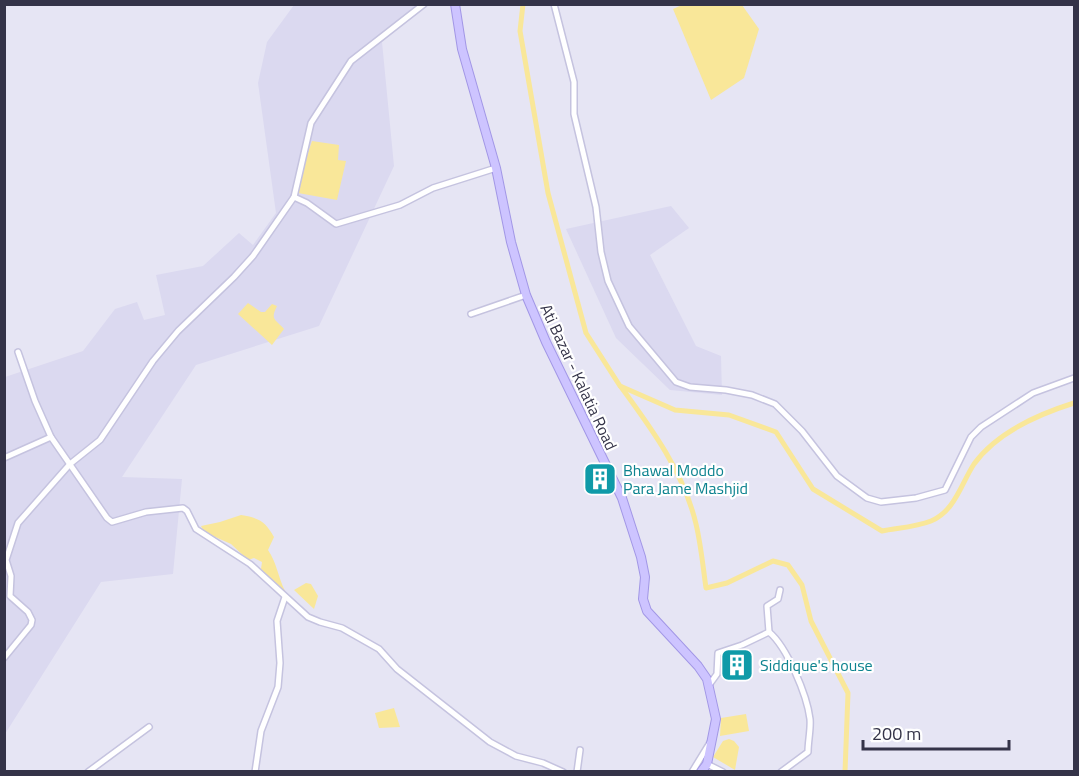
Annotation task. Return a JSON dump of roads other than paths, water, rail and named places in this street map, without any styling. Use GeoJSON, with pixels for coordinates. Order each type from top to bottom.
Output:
{"type":"FeatureCollection","features":[{"type":"Feature","properties":{"kind":"main road","name":"Ati Bazar - Kalatia Road"},"geometry":{"type":"LineString","coordinates":[[455,4],[462,49],[496,168],[511,242],[526,295],[546,342],[622,498],[641,557],[645,578],[643,599],[647,611],[698,666],[709,685],[716,719],[707,764],[701,771]]}},
{"type":"Feature","properties":{"kind":"street"},"geometry":{"type":"LineString","coordinates":[[4,658],[31,625],[32,620],[28,612],[10,596],[11,576],[6,560],[18,523],[69,464],[100,440],[153,361],[178,331],[253,256],[294,197],[311,123],[351,60],[424,4]]}},
{"type":"Feature","properties":{"kind":"street"},"geometry":{"type":"LineString","coordinates":[[554,4],[574,82],[574,114],[596,207],[601,252],[609,281],[629,326],[676,382],[690,387],[752,395],[775,404],[802,431],[837,476],[867,498],[881,502],[916,498],[945,490],[971,437],[981,427],[1033,393],[1074,378]]}},
{"type":"Feature","properties":{"kind":"street"},"geometry":{"type":"LineString","coordinates":[[294,197],[307,203],[336,224],[400,206],[433,188],[496,168]]}},
{"type":"Feature","properties":{"kind":"street"},"geometry":{"type":"LineString","coordinates":[[471,314],[526,295]]}},
{"type":"Feature","properties":{"kind":"street"},"geometry":{"type":"LineString","coordinates":[[18,352],[35,401],[51,437],[112,522],[146,512],[183,508],[187,510],[196,529],[250,564],[308,617],[342,628],[379,649],[397,669],[490,742],[516,756],[563,771]]}},
{"type":"Feature","properties":{"kind":"street"},"geometry":{"type":"LineString","coordinates":[[4,459],[51,437]]}},
{"type":"Feature","properties":{"kind":"street"},"geometry":{"type":"LineString","coordinates":[[780,590],[778,599],[767,606],[769,632],[785,651],[798,679],[810,720],[807,752],[781,771]]}},
{"type":"Feature","properties":{"kind":"street"},"geometry":{"type":"LineString","coordinates":[[255,771],[261,731],[278,687],[280,663],[277,621],[285,597]]}},
{"type":"Feature","properties":{"kind":"street"},"geometry":{"type":"LineString","coordinates":[[709,685],[717,674],[718,653],[769,632]]}},
{"type":"Feature","properties":{"kind":"street"},"geometry":{"type":"LineString","coordinates":[[87,771],[149,727]]}},
{"type":"Feature","properties":{"kind":"street"},"geometry":{"type":"LineString","coordinates":[[692,771],[713,737]]}},
{"type":"Feature","properties":{"kind":"street"},"geometry":{"type":"LineString","coordinates":[[577,771],[580,750]]}},
{"type":"Feature","properties":{"kind":"street"},"geometry":{"type":"LineString","coordinates":[[707,764],[721,771]]}},
{"type":"Feature","properties":{"kind":"waterway"},"geometry":{"type":"LineString","coordinates":[[523,4],[520,31],[548,193],[586,333],[620,386],[675,410],[729,415],[776,432],[813,489],[882,531],[919,525],[939,516],[952,504],[974,464],[994,443],[1033,419],[1074,403]]}},
{"type":"Feature","properties":{"kind":"waterway"},"geometry":{"type":"LineString","coordinates":[[621,387],[666,452],[684,487],[696,524],[706,588],[727,583],[773,561],[788,565],[802,585],[811,621],[848,693],[845,772]]}},
{"type":"Feature","properties":{"kind":"place","name":"Bhawal Moddo Para Jame Mashjid"},"geometry":{"type":"Point","coordinates":[600,479]}},
{"type":"Feature","properties":{"kind":"place","name":"Siddique's house"},"geometry":{"type":"Point","coordinates":[737,665]}}]}
